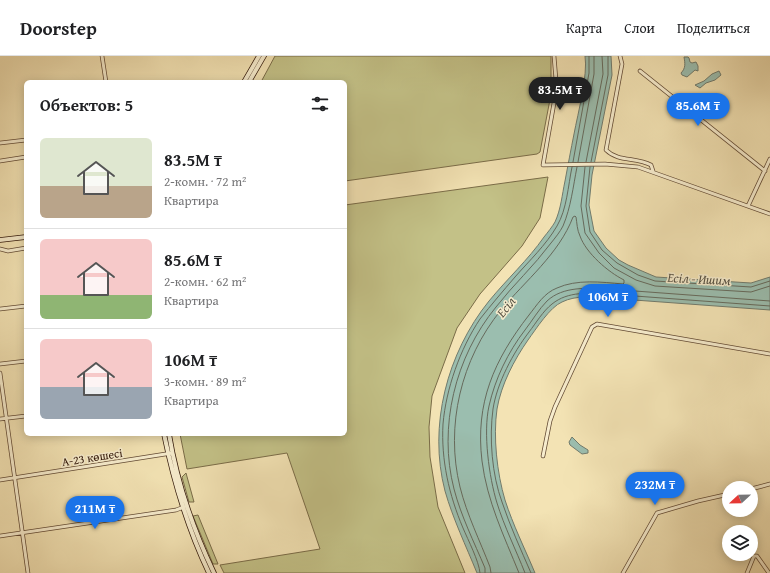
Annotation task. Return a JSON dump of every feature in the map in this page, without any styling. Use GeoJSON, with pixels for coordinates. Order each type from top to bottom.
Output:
{"type":"FeatureCollection","features":[{"type":"Feature","properties":{"kind":"street"},"geometry":{"type":"LineString","coordinates":[[102,56],[106,80]]}},
{"type":"Feature","properties":{"kind":"street"},"geometry":{"type":"LineString","coordinates":[[245,80],[259,56]]}},
{"type":"Feature","properties":{"kind":"street"},"geometry":{"type":"LineString","coordinates":[[250,80],[264,56]]}},
{"type":"Feature","properties":{"kind":"street"},"geometry":{"type":"LineString","coordinates":[[554,56],[556,80],[554,103],[543,165],[606,164],[638,167],[653,171],[770,214]]}},
{"type":"Feature","properties":{"kind":"street"},"geometry":{"type":"LineString","coordinates":[[620,56],[622,64],[606,150],[611,155],[619,158],[644,162],[651,165],[653,171]]}},
{"type":"Feature","properties":{"kind":"street"},"geometry":{"type":"LineString","coordinates":[[640,71],[765,171]]}},
{"type":"Feature","properties":{"kind":"street"},"geometry":{"type":"LineString","coordinates":[[0,143],[24,140]]}},
{"type":"Feature","properties":{"kind":"street"},"geometry":{"type":"LineString","coordinates":[[0,161],[24,157]]}},
{"type":"Feature","properties":{"kind":"street"},"geometry":{"type":"LineString","coordinates":[[748,206],[770,159]]}},
{"type":"Feature","properties":{"kind":"street"},"geometry":{"type":"LineString","coordinates":[[0,240],[24,237]]}},
{"type":"Feature","properties":{"kind":"street"},"geometry":{"type":"LineString","coordinates":[[0,249],[8,251],[24,248]]}},
{"type":"Feature","properties":{"kind":"street"},"geometry":{"type":"LineString","coordinates":[[0,309],[24,306]]}},
{"type":"Feature","properties":{"kind":"street"},"geometry":{"type":"LineString","coordinates":[[543,456],[550,421],[555,407],[592,327],[597,324],[770,354]]}},
{"type":"Feature","properties":{"kind":"street"},"geometry":{"type":"LineString","coordinates":[[0,364],[24,361]]}},
{"type":"Feature","properties":{"kind":"street"},"geometry":{"type":"LineString","coordinates":[[0,373],[28,573]]}},
{"type":"Feature","properties":{"kind":"street"},"geometry":{"type":"LineString","coordinates":[[0,420],[24,416]]}},
{"type":"Feature","properties":{"kind":"street"},"geometry":{"type":"LineString","coordinates":[[165,436],[184,507],[208,573]]}},
{"type":"Feature","properties":{"kind":"street"},"geometry":{"type":"LineString","coordinates":[[169,436],[170,453]]}},
{"type":"Feature","properties":{"kind":"street","name":"А-23 көшесі"},"geometry":{"type":"LineString","coordinates":[[0,480],[170,453]]}},
{"type":"Feature","properties":{"kind":"street"},"geometry":{"type":"LineString","coordinates":[[758,487],[770,484]]}},
{"type":"Feature","properties":{"kind":"street"},"geometry":{"type":"LineString","coordinates":[[623,573],[657,513],[722,496]]}},
{"type":"Feature","properties":{"kind":"street"},"geometry":{"type":"LineString","coordinates":[[0,536],[168,511],[184,507]]}},
{"type":"Feature","properties":{"kind":"street"},"geometry":{"type":"LineString","coordinates":[[184,507],[214,573]]}},
{"type":"Feature","properties":{"kind":"street"},"geometry":{"type":"LineString","coordinates":[[747,573],[754,556],[757,556],[769,573]]}},
{"type":"Feature","properties":{"kind":"shaded area"},"geometry":{"type":"Polygon","coordinates":[[[275,56],[551,56],[551,94],[540,152],[537,154],[347,181],[347,80],[262,80],[275,56]]]}},
{"type":"Feature","properties":{"kind":"shaded area"},"geometry":{"type":"Polygon","coordinates":[[[548,177],[540,218],[522,246],[480,294],[457,328],[432,396],[429,427],[430,457],[438,507],[465,573],[224,573],[220,565],[320,549],[287,453],[187,469],[180,436],[347,436],[347,205],[548,177]]]}},
{"type":"Feature","properties":{"kind":"shaded area"},"geometry":{"type":"Polygon","coordinates":[[[186,473],[194,502],[189,502],[182,477],[186,473]]]}},
{"type":"Feature","properties":{"kind":"shaded area"},"geometry":{"type":"Polygon","coordinates":[[[198,515],[218,564],[213,564],[193,516],[198,515]]]}},
{"type":"Feature","properties":{"kind":"water","name":"Есіл"},"geometry":{"type":"Polygon","coordinates":[[[585,56],[611,56],[612,75],[592,175],[589,205],[594,231],[606,248],[619,260],[656,277],[751,283],[770,277],[770,310],[590,297],[573,298],[562,302],[553,308],[535,330],[513,364],[499,400],[495,431],[496,455],[505,500],[535,573],[477,573],[448,501],[440,466],[440,416],[445,391],[452,367],[462,343],[474,321],[489,301],[531,254],[555,222],[559,212],[582,94],[586,64],[585,56]]]}},
{"type":"Feature","properties":{"kind":"water"},"geometry":{"type":"Polygon","coordinates":[[[684,57],[688,57],[692,63],[696,62],[698,66],[698,71],[695,70],[687,77],[681,73],[685,63],[684,57]]]}},
{"type":"Feature","properties":{"kind":"water"},"geometry":{"type":"Polygon","coordinates":[[[719,71],[721,75],[715,80],[706,83],[700,88],[695,85],[704,81],[712,74],[719,71]]]}},
{"type":"Feature","properties":{"kind":"water"},"geometry":{"type":"Polygon","coordinates":[[[572,437],[588,450],[588,453],[582,454],[570,445],[569,442],[572,437]]]}},
{"type":"Feature","properties":{"kind":"water label","name":"Есіл - Ишим"},"geometry":{"type":"Point","coordinates":[699,279]}}]}
